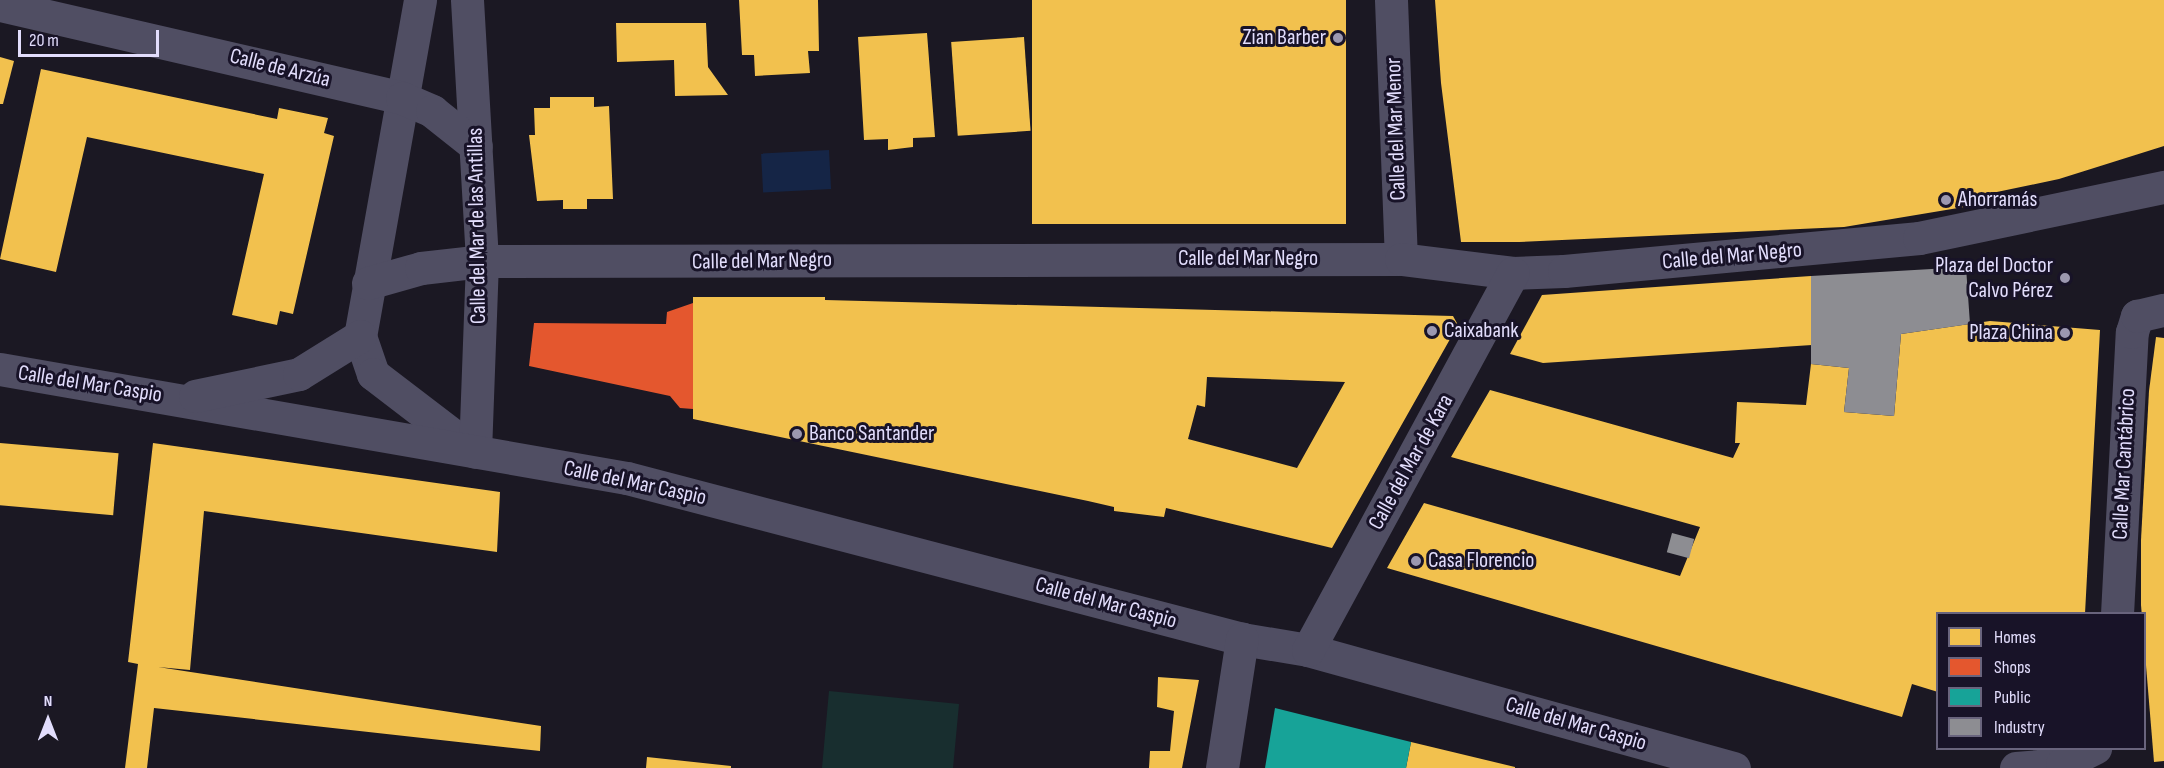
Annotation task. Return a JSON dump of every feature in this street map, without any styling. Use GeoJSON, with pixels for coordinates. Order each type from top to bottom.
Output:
{"type":"FeatureCollection","features":[{"type":"Feature","properties":{"kind":"street"},"geometry":{"type":"LineString","coordinates":[[360,336],[420,0]]}},
{"type":"Feature","properties":{"kind":"street","name":"Calle del Mar de las Antillas"},"geometry":{"type":"LineString","coordinates":[[467,0],[482,261],[475,452]]}},
{"type":"Feature","properties":{"kind":"street","name":"Calle del Mar Menor"},"geometry":{"type":"LineString","coordinates":[[1391,0],[1401,259]]}},
{"type":"Feature","properties":{"kind":"street","name":"Calle de Arzúa"},"geometry":{"type":"LineString","coordinates":[[0,5],[402,98],[432,111],[476,147]]}},
{"type":"Feature","properties":{"kind":"street","name":"Calle del Mar Negro"},"geometry":{"type":"LineString","coordinates":[[368,283],[421,268],[482,261],[1401,259],[1513,273],[1919,238],[2164,188]]}},
{"type":"Feature","properties":{"kind":"street","name":"Calle del Mar de Kara"},"geometry":{"type":"LineString","coordinates":[[1308,650],[1513,273]]}},
{"type":"Feature","properties":{"kind":"street","name":"Calle Mar Cantábrico"},"geometry":{"type":"LineString","coordinates":[[2117,612],[2129,354],[2151,313]]}},
{"type":"Feature","properties":{"kind":"street","name":"Calle del Mar Caspio"},"geometry":{"type":"LineString","coordinates":[[180,399],[299,374],[360,336],[373,374],[406,403],[475,452]]}},
{"type":"Feature","properties":{"kind":"street","name":"Calle del Mar Caspio"},"geometry":{"type":"LineString","coordinates":[[0,369],[627,478],[1242,639],[1308,650],[1734,768]]}},
{"type":"Feature","properties":{"kind":"street"},"geometry":{"type":"LineString","coordinates":[[1222,768],[1242,639]]}},
{"type":"Feature","properties":{"kind":"street"},"geometry":{"type":"LineString","coordinates":[[2016,768],[2062,764],[2092,750]]}},
{"type":"Feature","properties":{"kind":"green space"},"geometry":{"type":"Polygon","coordinates":[[[829,691],[959,704],[953,768],[822,768],[829,691]]]}},
{"type":"Feature","properties":{"kind":"water"},"geometry":{"type":"Polygon","coordinates":[[[829,150],[831,189],[763,193],[761,154],[829,150]]]}},
{"type":"Feature","properties":{"kind":"building: Homes"},"geometry":{"type":"Polygon","coordinates":[[[739,0],[818,0],[819,51],[808,51],[810,73],[755,76],[754,55],[742,55],[739,0]]]}},
{"type":"Feature","properties":{"kind":"building: Homes"},"geometry":{"type":"Polygon","coordinates":[[[1032,0],[1346,0],[1346,224],[1032,224],[1032,0]]]}},
{"type":"Feature","properties":{"kind":"building: Homes"},"geometry":{"type":"Polygon","coordinates":[[[1435,0],[2164,0],[2164,146],[2059,179],[1968,198],[1970,206],[1844,227],[1519,242],[1461,242],[1441,83],[1435,0]]]}},
{"type":"Feature","properties":{"kind":"building: Homes"},"geometry":{"type":"Polygon","coordinates":[[[616,23],[706,23],[708,67],[728,95],[675,96],[674,60],[617,62],[616,23]]]}},
{"type":"Feature","properties":{"kind":"building: Homes"},"geometry":{"type":"Polygon","coordinates":[[[927,33],[935,137],[913,138],[913,147],[888,150],[888,139],[864,140],[858,37],[927,33]]]}},
{"type":"Feature","properties":{"kind":"building: Homes"},"geometry":{"type":"Polygon","coordinates":[[[1024,37],[1031,131],[958,136],[951,42],[1024,37]]]}},
{"type":"Feature","properties":{"kind":"building: Homes"},"geometry":{"type":"Polygon","coordinates":[[[0,57],[14,61],[3,104],[0,104],[0,57]]]}},
{"type":"Feature","properties":{"kind":"building: Homes"},"geometry":{"type":"Polygon","coordinates":[[[41,69],[277,119],[279,108],[328,118],[324,133],[334,136],[293,314],[280,311],[277,325],[232,315],[264,174],[87,137],[56,272],[0,259],[41,69]]]}},
{"type":"Feature","properties":{"kind":"building: Homes"},"geometry":{"type":"Polygon","coordinates":[[[550,97],[594,97],[594,107],[609,106],[613,199],[587,199],[587,209],[563,209],[563,200],[537,201],[529,135],[535,135],[534,108],[550,108],[550,97]]]}},
{"type":"Feature","properties":{"kind":"building: Homes"},"geometry":{"type":"Polygon","coordinates":[[[1811,276],[1812,345],[1543,363],[1510,354],[1542,295],[1811,276]]]}},
{"type":"Feature","properties":{"kind":"building: Homes"},"geometry":{"type":"Polygon","coordinates":[[[693,297],[825,297],[825,300],[1453,316],[1458,325],[1332,548],[1166,508],[1164,517],[1114,511],[1114,507],[1088,501],[693,419],[693,297]],[[1207,377],[1205,407],[1197,405],[1188,439],[1297,468],[1345,382],[1207,377]]]}},
{"type":"Feature","properties":{"kind":"building: Homes"},"geometry":{"type":"Polygon","coordinates":[[[1990,321],[2100,330],[2085,612],[1936,612],[1936,691],[1912,684],[1902,717],[1387,568],[1424,503],[1680,576],[1700,527],[1451,457],[1490,390],[1733,458],[1740,443],[1735,443],[1737,402],[1806,405],[1811,364],[1849,368],[1844,412],[1894,416],[1901,334],[1990,321]]]}},
{"type":"Feature","properties":{"kind":"building: Homes"},"geometry":{"type":"Polygon","coordinates":[[[2156,337],[2164,338],[2164,761],[2154,762],[2146,665],[2146,612],[2142,612],[2141,605],[2141,540],[2149,391],[2156,337]]]}},
{"type":"Feature","properties":{"kind":"building: Homes"},"geometry":{"type":"Polygon","coordinates":[[[0,443],[119,453],[113,515],[0,505],[0,443]]]}},
{"type":"Feature","properties":{"kind":"building: Homes"},"geometry":{"type":"Polygon","coordinates":[[[153,443],[500,492],[497,552],[204,511],[190,670],[158,667],[541,726],[540,751],[154,708],[147,768],[125,768],[138,664],[128,662],[153,443]]]}},
{"type":"Feature","properties":{"kind":"building: Homes"},"geometry":{"type":"Polygon","coordinates":[[[1158,677],[1199,680],[1182,768],[1149,768],[1150,751],[1170,751],[1174,711],[1157,707],[1158,677]]]}},
{"type":"Feature","properties":{"kind":"building: Homes"},"geometry":{"type":"Polygon","coordinates":[[[1411,742],[1515,767],[1515,768],[1406,768],[1411,742]]]}},
{"type":"Feature","properties":{"kind":"building: Homes"},"geometry":{"type":"Polygon","coordinates":[[[647,757],[731,766],[731,768],[646,768],[647,757]]]}},
{"type":"Feature","properties":{"kind":"building: Shops"},"geometry":{"type":"Polygon","coordinates":[[[693,303],[693,409],[680,408],[670,396],[529,366],[534,323],[666,324],[667,312],[693,303]]]}},
{"type":"Feature","properties":{"kind":"building: Public"},"geometry":{"type":"Polygon","coordinates":[[[1275,708],[1411,742],[1406,768],[1265,768],[1275,708]]]}},
{"type":"Feature","properties":{"kind":"building: Industry"},"geometry":{"type":"Polygon","coordinates":[[[1966,267],[1970,324],[1901,334],[1894,416],[1844,412],[1849,368],[1811,364],[1811,276],[1966,267]]]}},
{"type":"Feature","properties":{"kind":"building: Industry"},"geometry":{"type":"Polygon","coordinates":[[[1672,533],[1694,539],[1689,558],[1667,552],[1672,533]]]}},
{"type":"Feature","properties":{"kind":"place","name":"Zian Barber"},"geometry":{"type":"Point","coordinates":[1338,38]}},
{"type":"Feature","properties":{"kind":"place","name":"Ahorramás"},"geometry":{"type":"Point","coordinates":[1946,200]}},
{"type":"Feature","properties":{"kind":"place","name":"Plaza del Doctor Calvo Pérez"},"geometry":{"type":"Point","coordinates":[2065,278]}},
{"type":"Feature","properties":{"kind":"place","name":"Caixabank"},"geometry":{"type":"Point","coordinates":[1432,331]}},
{"type":"Feature","properties":{"kind":"place","name":"Plaza China"},"geometry":{"type":"Point","coordinates":[2065,333]}},
{"type":"Feature","properties":{"kind":"place","name":"Banco Santander"},"geometry":{"type":"Point","coordinates":[797,434]}},
{"type":"Feature","properties":{"kind":"place","name":"Casa Florencio"},"geometry":{"type":"Point","coordinates":[1416,561]}}]}
